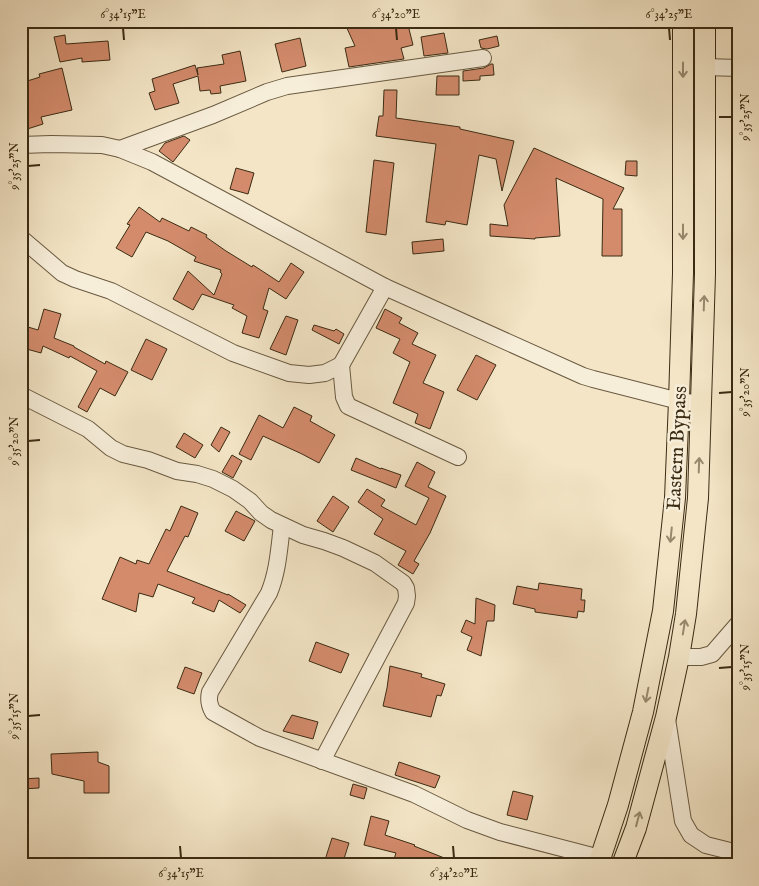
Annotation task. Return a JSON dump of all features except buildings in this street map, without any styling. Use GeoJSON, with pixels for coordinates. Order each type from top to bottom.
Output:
{"type":"FeatureCollection","features":[{"type":"Feature","properties":{"kind":"main road","name":"Eastern Bypass"},"geometry":{"type":"LineString","coordinates":[[599,861],[618,805],[643,712],[663,611],[675,498],[683,273],[682,21]]}},
{"type":"Feature","properties":{"kind":"main road","name":"Eastern Bypass"},"geometry":{"type":"LineString","coordinates":[[622,865],[636,828],[666,717],[679,657],[686,614],[698,498],[705,274],[705,21]]}},
{"type":"Feature","properties":{"kind":"street"},"geometry":{"type":"LineString","coordinates":[[120,149],[287,86],[483,58]]}},
{"type":"Feature","properties":{"kind":"street"},"geometry":{"type":"LineString","coordinates":[[705,67],[738,68]]}},
{"type":"Feature","properties":{"kind":"street"},"geometry":{"type":"LineString","coordinates":[[21,145],[93,145],[120,149],[152,162],[385,287],[583,376],[679,401],[701,404]]}},
{"type":"Feature","properties":{"kind":"street"},"geometry":{"type":"LineString","coordinates":[[21,238],[62,273],[75,280],[111,291],[233,353],[289,373],[302,375],[325,373],[341,365],[385,287]]}},
{"type":"Feature","properties":{"kind":"street"},"geometry":{"type":"LineString","coordinates":[[341,365],[344,397],[348,406],[458,457]]}},
{"type":"Feature","properties":{"kind":"street"},"geometry":{"type":"LineString","coordinates":[[21,395],[88,429],[111,448],[123,454],[148,460],[177,471],[205,476],[227,486],[250,500],[271,520],[302,535],[343,548],[375,563],[403,583],[406,588],[406,603],[322,760]]}},
{"type":"Feature","properties":{"kind":"street"},"geometry":{"type":"LineString","coordinates":[[282,526],[274,582],[210,692],[208,698],[209,705],[213,712],[260,738],[414,794],[467,820],[500,832],[599,861]]}},
{"type":"Feature","properties":{"kind":"street"},"geometry":{"type":"LineString","coordinates":[[679,657],[701,657],[712,654],[738,624]]}},
{"type":"Feature","properties":{"kind":"street"},"geometry":{"type":"LineString","coordinates":[[666,717],[683,821],[691,835],[706,845],[738,853]]}}]}
